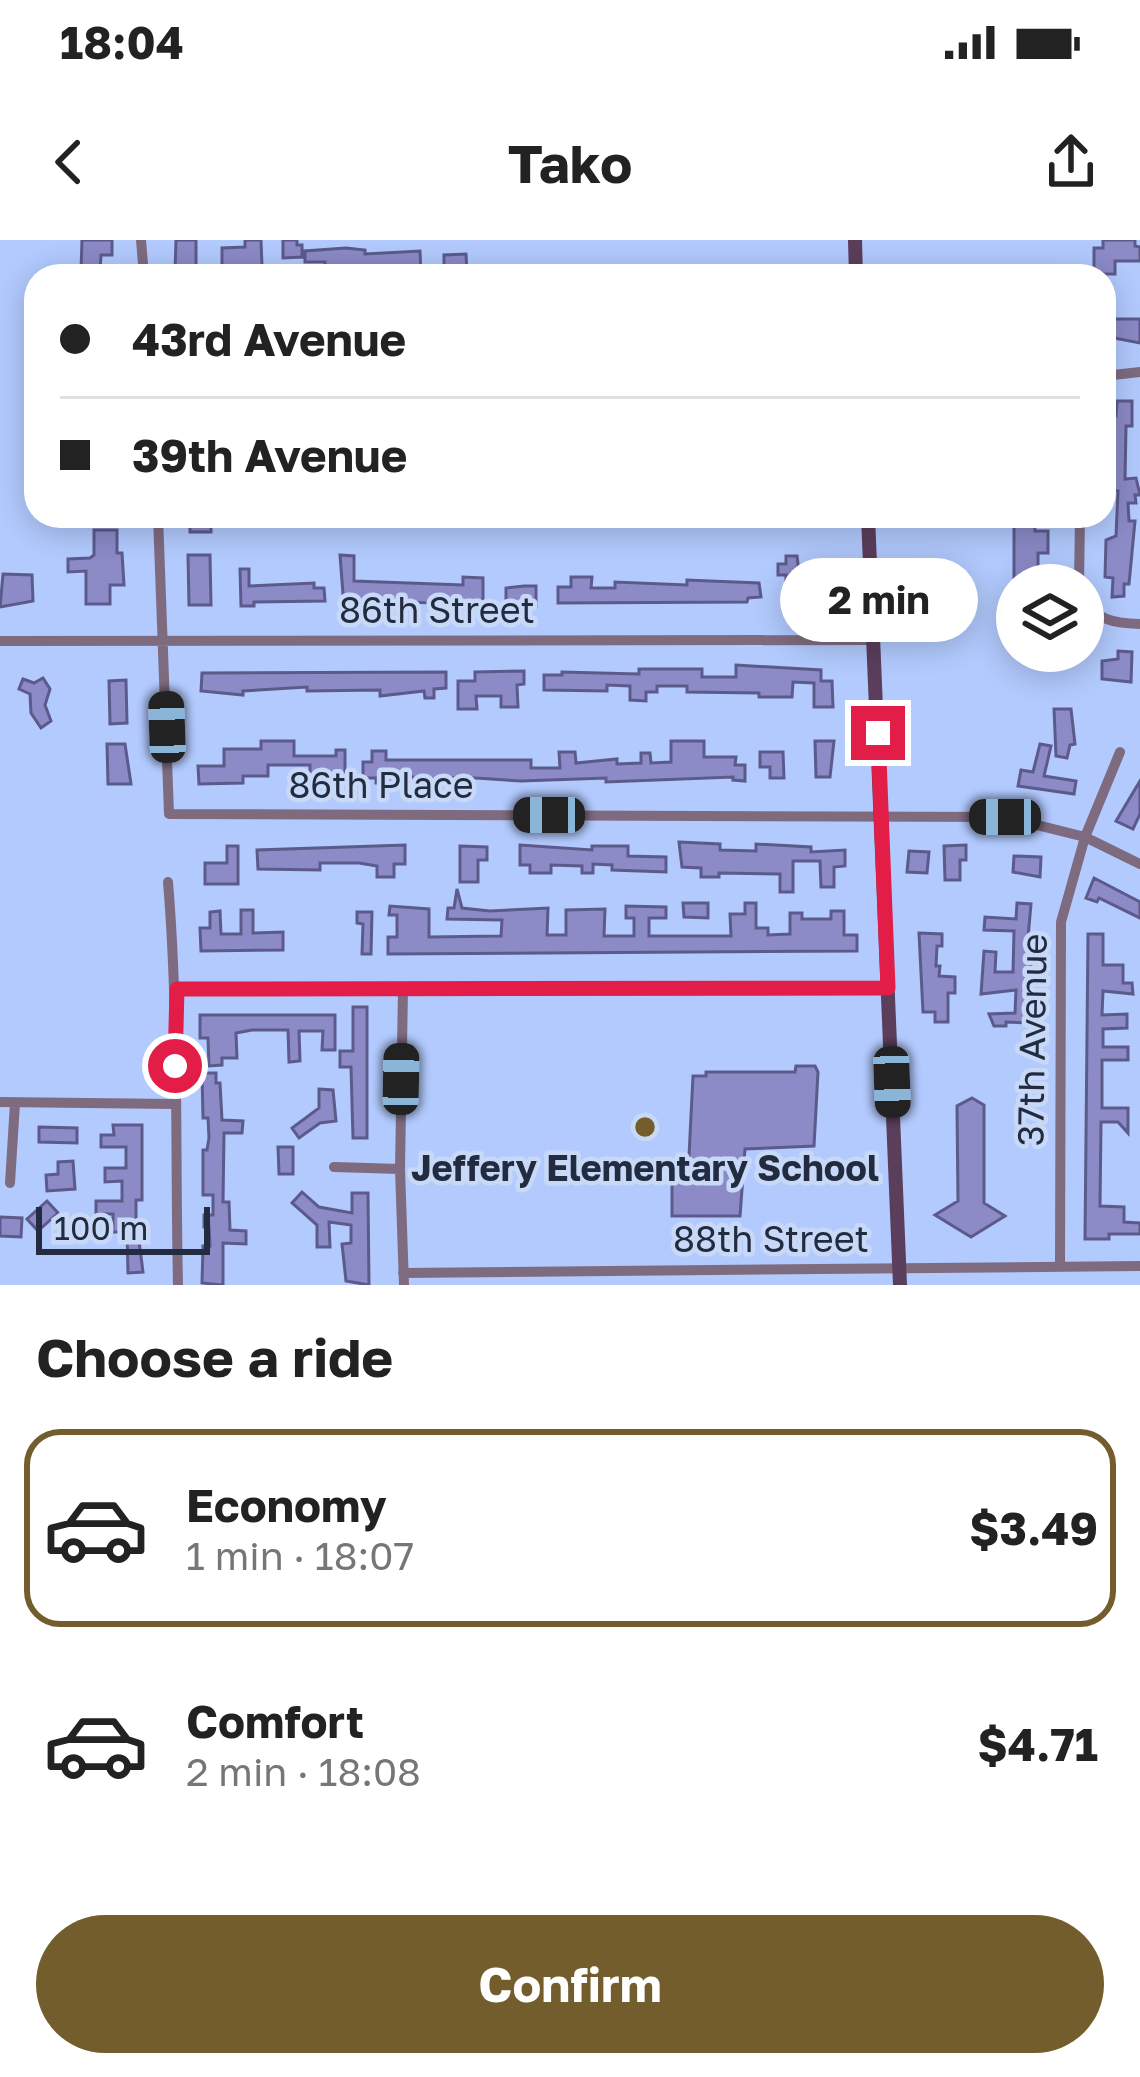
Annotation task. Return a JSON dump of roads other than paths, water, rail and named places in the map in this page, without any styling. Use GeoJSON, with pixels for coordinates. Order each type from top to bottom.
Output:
{"type":"FeatureCollection","features":[{"type":"Feature","properties":{"kind":"main road"},"geometry":{"type":"LineString","coordinates":[[869,528],[900,1285]]}},
{"type":"Feature","properties":{"kind":"street"},"geometry":{"type":"LineString","coordinates":[[159,528],[164,639]]}},
{"type":"Feature","properties":{"kind":"street"},"geometry":{"type":"LineString","coordinates":[[1079,564],[1080,528]]}},
{"type":"Feature","properties":{"kind":"street"},"geometry":{"type":"LineString","coordinates":[[1104,618],[1140,624]]}},
{"type":"Feature","properties":{"kind":"street","name":"86th Place"},"geometry":{"type":"LineString","coordinates":[[164,639],[169,814],[1005,817],[1085,837],[1140,864]]}},
{"type":"Feature","properties":{"kind":"street","name":"86th Street"},"geometry":{"type":"LineString","coordinates":[[0,641],[874,640]]}},
{"type":"Feature","properties":{"kind":"street","name":"37th Avenue"},"geometry":{"type":"LineString","coordinates":[[1060,1266],[1061,922],[1085,837],[1120,752]]}},
{"type":"Feature","properties":{"kind":"street"},"geometry":{"type":"LineString","coordinates":[[168,882],[177,989],[178,1285]]}},
{"type":"Feature","properties":{"kind":"street"},"geometry":{"type":"LineString","coordinates":[[177,989],[888,988]]}},
{"type":"Feature","properties":{"kind":"street"},"geometry":{"type":"LineString","coordinates":[[403,989],[400,1168],[404,1279]]}},
{"type":"Feature","properties":{"kind":"street"},"geometry":{"type":"LineString","coordinates":[[0,1102],[174,1104]]}},
{"type":"Feature","properties":{"kind":"street"},"geometry":{"type":"LineString","coordinates":[[10,1183],[15,1103]]}},
{"type":"Feature","properties":{"kind":"street"},"geometry":{"type":"LineString","coordinates":[[334,1167],[400,1168]]}},
{"type":"Feature","properties":{"kind":"street","name":"88th Street"},"geometry":{"type":"LineString","coordinates":[[404,1279],[1140,1266]]}},
{"type":"Feature","properties":{"kind":"place","name":"Jeffery Elementary School"},"geometry":{"type":"Point","coordinates":[645,1127]}}]}
